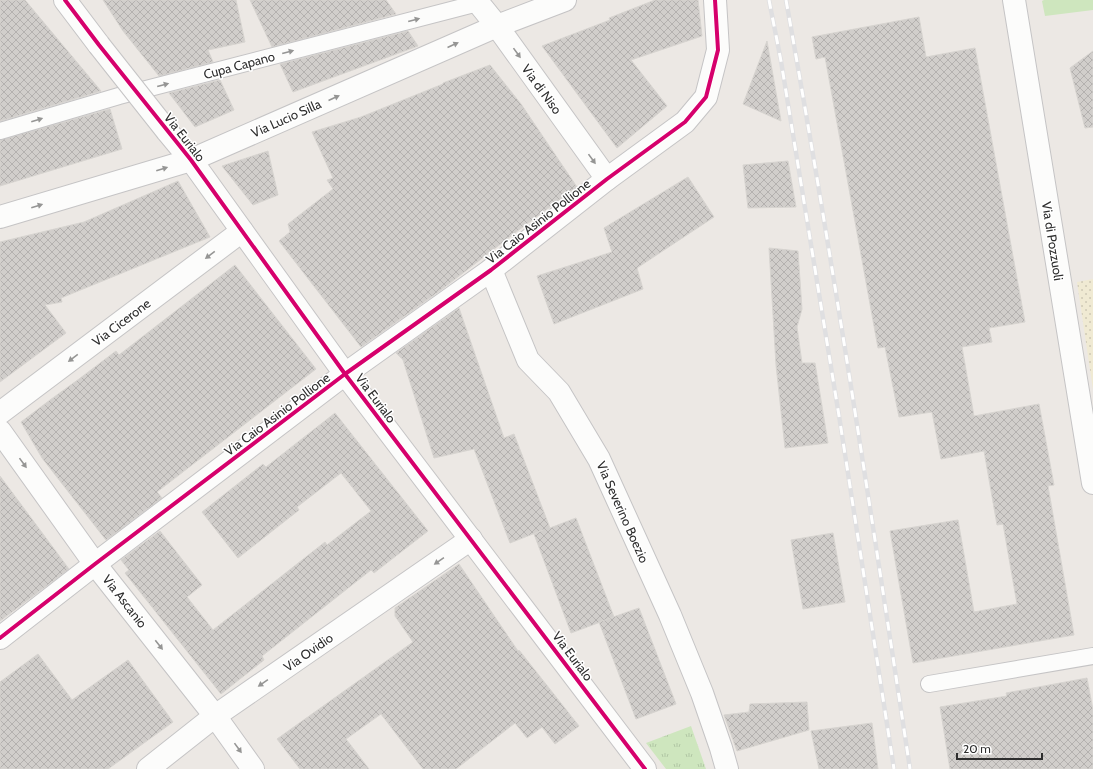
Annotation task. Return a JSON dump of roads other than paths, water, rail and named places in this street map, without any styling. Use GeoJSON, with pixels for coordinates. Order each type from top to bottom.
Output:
{"type":"FeatureCollection","features":[{"type":"Feature","properties":{"kind":"street","name":"Via Eurialo"},"geometry":{"type":"LineString","coordinates":[[66,0],[99,45],[191,160],[346,374],[645,769]]}},
{"type":"Feature","properties":{"kind":"street","name":"Via Lucio Silla"},"geometry":{"type":"LineString","coordinates":[[0,217],[191,160],[497,26],[565,0]]}},
{"type":"Feature","properties":{"kind":"street","name":"Via Caio Asinio Pollione"},"geometry":{"type":"LineString","coordinates":[[0,638],[95,564],[346,374],[491,270],[607,179],[685,122],[706,97],[718,50],[715,0]]}},
{"type":"Feature","properties":{"kind":"street","name":"Via di Pozzuoli"},"geometry":{"type":"LineString","coordinates":[[1014,0],[1093,483]]}},
{"type":"Feature","properties":{"kind":"street","name":"Via di Niso"},"geometry":{"type":"LineString","coordinates":[[477,1],[497,26],[607,179]]}},
{"type":"Feature","properties":{"kind":"street","name":"Via Cicerone"},"geometry":{"type":"LineString","coordinates":[[0,413],[242,231]]}},
{"type":"Feature","properties":{"kind":"street","name":"Via Severino Boezio"},"geometry":{"type":"LineString","coordinates":[[491,270],[528,360],[559,392],[599,459],[673,622],[702,693],[727,769]]}},
{"type":"Feature","properties":{"kind":"street","name":"Via Ascanio"},"geometry":{"type":"LineString","coordinates":[[0,431],[95,564],[215,716],[253,769]]}},
{"type":"Feature","properties":{"kind":"street","name":"Via Ovidio"},"geometry":{"type":"LineString","coordinates":[[148,769],[215,716],[471,539]]}},
{"type":"Feature","properties":{"kind":"lane","name":"Cupa Capano"},"geometry":{"type":"LineString","coordinates":[[0,131],[119,96],[477,1]]}},
{"type":"Feature","properties":{"kind":"lane"},"geometry":{"type":"LineString","coordinates":[[928,684],[1093,656]]}},
{"type":"Feature","properties":{"kind":"railway"},"geometry":{"type":"LineString","coordinates":[[769,0],[781,61],[840,422],[894,769]]}},
{"type":"Feature","properties":{"kind":"railway"},"geometry":{"type":"LineString","coordinates":[[786,0],[866,480],[910,769]]}}]}
